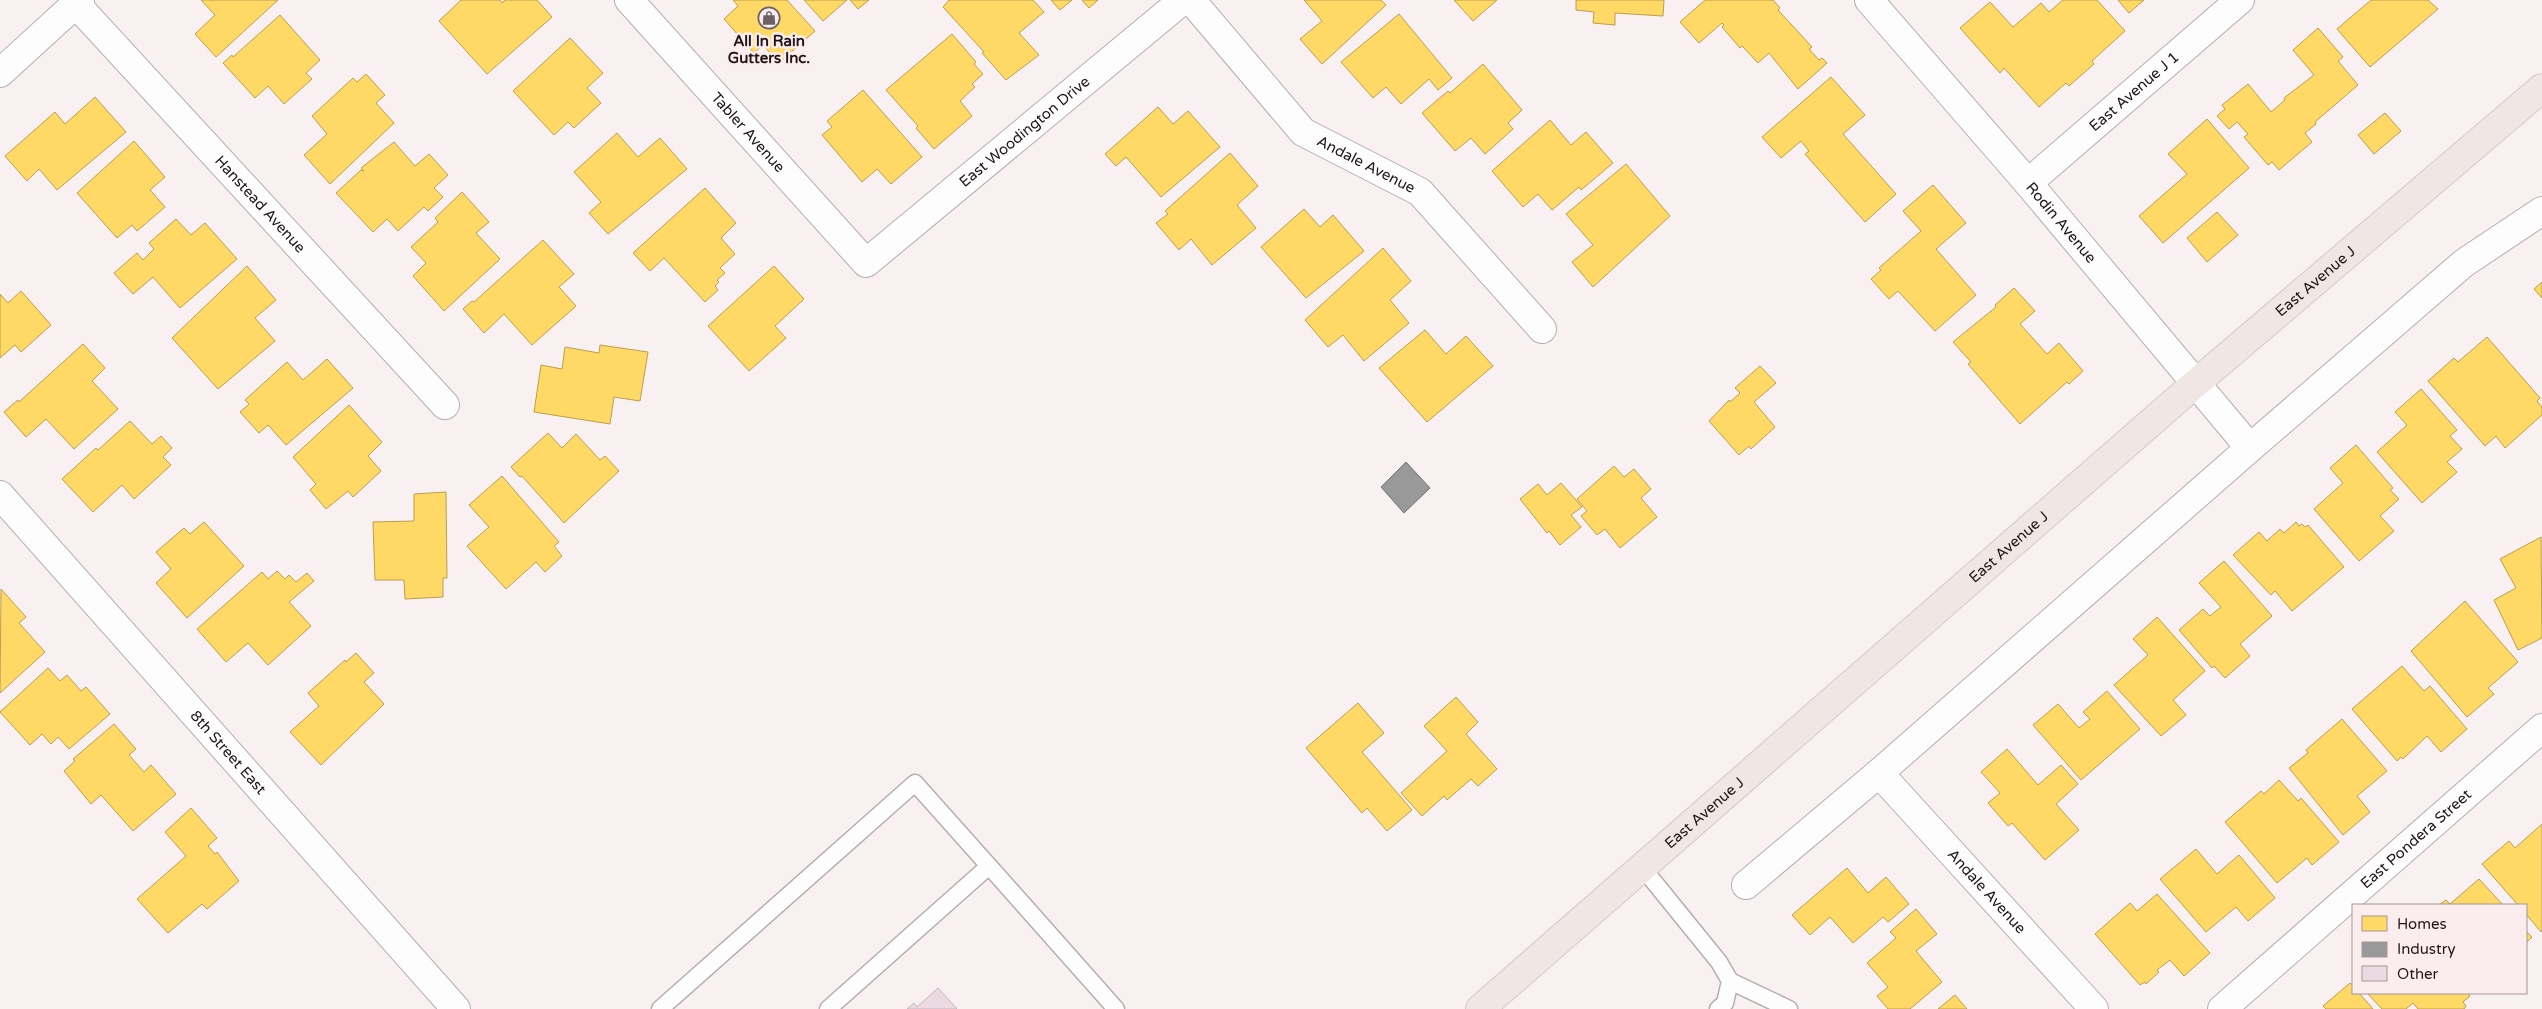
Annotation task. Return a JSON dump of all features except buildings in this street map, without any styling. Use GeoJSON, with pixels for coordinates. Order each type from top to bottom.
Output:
{"type":"FeatureCollection","features":[{"type":"Feature","properties":{"kind":"main road","name":"East Avenue J"},"geometry":{"type":"LineString","coordinates":[[1480,1009],[2196,383],[2542,88]]}},
{"type":"Feature","properties":{"kind":"street","name":"Tabler Avenue"},"geometry":{"type":"LineString","coordinates":[[629,0],[866,263]]}},
{"type":"Feature","properties":{"kind":"street","name":"East Woodington Drive"},"geometry":{"type":"LineString","coordinates":[[866,263],[1183,0]]}},
{"type":"Feature","properties":{"kind":"street","name":"Andale Avenue"},"geometry":{"type":"LineString","coordinates":[[1191,0],[1303,132],[1420,192],[1542,329]]}},
{"type":"Feature","properties":{"kind":"street","name":"Rodin Avenue"},"geometry":{"type":"LineString","coordinates":[[1869,0],[2028,183],[2250,448]]}},
{"type":"Feature","properties":{"kind":"street","name":"East Avenue J 1"},"geometry":{"type":"LineString","coordinates":[[2028,183],[2240,0]]}},
{"type":"Feature","properties":{"kind":"street"},"geometry":{"type":"LineString","coordinates":[[0,73],[78,2]]}},
{"type":"Feature","properties":{"kind":"street","name":"Hanstead Avenue"},"geometry":{"type":"LineString","coordinates":[[78,2],[446,405]]}},
{"type":"Feature","properties":{"kind":"street"},"geometry":{"type":"LineString","coordinates":[[1746,885],[1879,774],[2250,448],[2464,264],[2542,211]]}},
{"type":"Feature","properties":{"kind":"street","name":"8th Street East"},"geometry":{"type":"LineString","coordinates":[[0,495],[456,1009]]}},
{"type":"Feature","properties":{"kind":"street","name":"East Pondera Street"},"geometry":{"type":"LineString","coordinates":[[2222,1009],[2542,728]]}},
{"type":"Feature","properties":{"kind":"street","name":"Andale Avenue"},"geometry":{"type":"LineString","coordinates":[[1879,774],[2094,1009]]}},
{"type":"Feature","properties":{"kind":"lane"},"geometry":{"type":"LineString","coordinates":[[660,1009],[915,783],[1116,1009]]}},
{"type":"Feature","properties":{"kind":"lane"},"geometry":{"type":"LineString","coordinates":[[828,1009],[989,866]]}},
{"type":"Feature","properties":{"kind":"lane"},"geometry":{"type":"LineString","coordinates":[[1642,867],[1719,962],[1730,981],[1788,1009]]}},
{"type":"Feature","properties":{"kind":"lane"},"geometry":{"type":"LineString","coordinates":[[1718,1009],[1725,1003],[1730,981]]}},
{"type":"Feature","properties":{"kind":"place","name":"All In Rain Gutters Inc."},"geometry":{"type":"Point","coordinates":[769,18]}}]}
